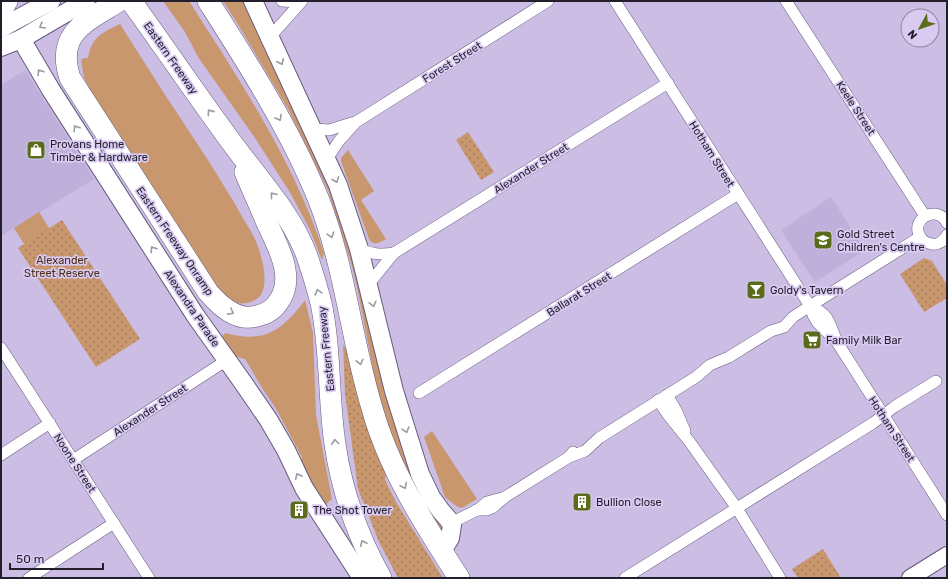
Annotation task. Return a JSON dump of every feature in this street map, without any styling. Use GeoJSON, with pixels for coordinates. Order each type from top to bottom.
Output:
{"type":"FeatureCollection","features":[{"type":"Feature","properties":{"kind":"highway"},"geometry":{"type":"LineString","coordinates":[[1,12],[7,1]]}},
{"type":"Feature","properties":{"kind":"highway"},"geometry":{"type":"LineString","coordinates":[[86,8],[119,1]]}},
{"type":"Feature","properties":{"kind":"highway","name":"Eastern Freeway"},"geometry":{"type":"LineString","coordinates":[[131,1],[232,144],[286,214],[306,255],[318,290],[323,318],[335,443],[343,487],[362,542],[381,578]]}},
{"type":"Feature","properties":{"kind":"highway"},"geometry":{"type":"LineString","coordinates":[[208,1],[278,117],[296,151],[318,199],[331,235],[344,284],[359,358],[372,410],[392,463],[404,487],[459,578]]}},
{"type":"Feature","properties":{"kind":"highway","name":"Eastern Freeway Onramp"},"geometry":{"type":"LineString","coordinates":[[86,8],[80,26],[68,44],[66,53],[68,72],[74,86],[208,292],[219,304],[231,312],[242,317],[254,317],[266,313],[278,303],[285,288],[285,274],[282,259],[277,246],[232,144]]}},
{"type":"Feature","properties":{"kind":"main road"},"geometry":{"type":"LineString","coordinates":[[1,28],[51,1]]}},
{"type":"Feature","properties":{"kind":"main road"},"geometry":{"type":"LineString","coordinates":[[253,1],[338,185],[359,249],[394,391],[420,474],[431,497],[451,523],[451,534],[442,551]]}},
{"type":"Feature","properties":{"kind":"main road"},"geometry":{"type":"LineString","coordinates":[[7,46],[86,8]]}},
{"type":"Feature","properties":{"kind":"main road"},"geometry":{"type":"LineString","coordinates":[[7,46],[23,27],[28,14]]}},
{"type":"Feature","properties":{"kind":"main road","name":"Alexandra Parade"},"geometry":{"type":"LineString","coordinates":[[7,46],[51,90],[195,315],[268,419],[283,445],[304,488],[358,576]]}},
{"type":"Feature","properties":{"kind":"street"},"geometry":{"type":"LineString","coordinates":[[282,1],[301,1]]}},
{"type":"Feature","properties":{"kind":"street"},"geometry":{"type":"LineString","coordinates":[[270,37],[301,1]]}},
{"type":"Feature","properties":{"kind":"street","name":"Forest Street"},"geometry":{"type":"LineString","coordinates":[[313,129],[329,130],[356,122],[548,1]]}},
{"type":"Feature","properties":{"kind":"street","name":"Hotham Street"},"geometry":{"type":"LineString","coordinates":[[615,1],[810,306],[817,322],[837,342],[947,515]]}},
{"type":"Feature","properties":{"kind":"street","name":"Keele Street"},"geometry":{"type":"LineString","coordinates":[[786,1],[925,216]]}},
{"type":"Feature","properties":{"kind":"street","name":"Alexander Street"},"geometry":{"type":"LineString","coordinates":[[368,285],[394,253],[668,83]]}},
{"type":"Feature","properties":{"kind":"street","name":"Forest Street"},"geometry":{"type":"LineString","coordinates":[[327,159],[339,141],[356,122]]}},
{"type":"Feature","properties":{"kind":"street","name":"Ballarat Street"},"geometry":{"type":"LineString","coordinates":[[419,393],[738,194]]}},
{"type":"Feature","properties":{"kind":"street"},"geometry":{"type":"LineString","coordinates":[[945,242],[937,244],[928,243],[920,237],[918,228],[921,219],[925,216],[934,214],[946,221]]}},
{"type":"Feature","properties":{"kind":"street"},"geometry":{"type":"LineString","coordinates":[[451,523],[476,510],[487,502],[506,496],[569,457],[581,445],[599,438],[696,377],[710,365],[729,357],[771,331],[780,321],[793,317],[920,237]]}},
{"type":"Feature","properties":{"kind":"street","name":"Alexander Street"},"geometry":{"type":"LineString","coordinates":[[359,249],[370,254],[394,253]]}},
{"type":"Feature","properties":{"kind":"street","name":"Noone Street"},"geometry":{"type":"LineString","coordinates":[[1,348],[149,578]]}},
{"type":"Feature","properties":{"kind":"street","name":"Alexander Street"},"geometry":{"type":"LineString","coordinates":[[73,460],[227,360]]}},
{"type":"Feature","properties":{"kind":"street"},"geometry":{"type":"LineString","coordinates":[[625,578],[936,381]]}},
{"type":"Feature","properties":{"kind":"street"},"geometry":{"type":"LineString","coordinates":[[663,398],[668,415],[689,441],[736,507],[780,578]]}},
{"type":"Feature","properties":{"kind":"street"},"geometry":{"type":"LineString","coordinates":[[1,455],[50,423]]}},
{"type":"Feature","properties":{"kind":"street"},"geometry":{"type":"LineString","coordinates":[[29,578],[114,523]]}},
{"type":"Feature","properties":{"kind":"street"},"geometry":{"type":"LineString","coordinates":[[910,578],[947,554]]}},
{"type":"Feature","properties":{"kind":"street"},"geometry":{"type":"LineString","coordinates":[[926,578],[947,564]]}},
{"type":"Feature","properties":{"kind":"shaded area","name":"Provans Home Timber & Hardware"},"geometry":{"type":"Polygon","coordinates":[[[25,70],[94,179],[1,236],[1,85],[25,70]]]}},
{"type":"Feature","properties":{"kind":"shaded area","name":"Gold Street Children's Centre"},"geometry":{"type":"Polygon","coordinates":[[[831,197],[865,250],[815,282],[781,230],[831,197]]]}},
{"type":"Feature","properties":{"kind":"green space"},"geometry":{"type":"Polygon","coordinates":[[[163,1],[189,1],[227,61],[282,154],[312,219],[324,253],[322,260],[310,230],[291,194],[255,138],[198,57],[185,32],[163,1]]]}},
{"type":"Feature","properties":{"kind":"green space"},"geometry":{"type":"Polygon","coordinates":[[[223,1],[247,1],[327,170],[441,516],[445,536],[424,504],[407,472],[393,440],[382,409],[352,266],[328,190],[288,109],[223,1]]]}},
{"type":"Feature","properties":{"kind":"green space"},"geometry":{"type":"Polygon","coordinates":[[[120,24],[206,157],[254,236],[262,260],[264,275],[263,290],[260,296],[255,300],[243,304],[224,297],[166,216],[84,78],[81,60],[88,58],[92,45],[99,36],[120,24]]]}},
{"type":"Feature","properties":{"kind":"green space"},"geometry":{"type":"Polygon","coordinates":[[[468,132],[494,172],[481,180],[456,140],[468,132]]]}},
{"type":"Feature","properties":{"kind":"green space"},"geometry":{"type":"Polygon","coordinates":[[[348,150],[374,191],[361,200],[386,239],[379,242],[373,243],[369,239],[341,161],[341,158],[348,150]]]}},
{"type":"Feature","properties":{"kind":"green space"},"geometry":{"type":"Polygon","coordinates":[[[39,212],[64,252],[39,268],[14,228],[39,212]]]}},
{"type":"Feature","properties":{"kind":"green space","name":"Alexander Street Reserve"},"geometry":{"type":"Polygon","coordinates":[[[62,220],[140,339],[96,367],[18,248],[62,220]]]}},
{"type":"Feature","properties":{"kind":"green space"},"geometry":{"type":"Polygon","coordinates":[[[924,258],[932,261],[947,285],[947,298],[924,312],[900,274],[924,258]]]}},
{"type":"Feature","properties":{"kind":"green space"},"geometry":{"type":"Polygon","coordinates":[[[305,300],[313,333],[316,415],[332,499],[323,507],[299,466],[302,457],[275,407],[245,359],[234,356],[218,339],[226,333],[251,337],[272,332],[289,319],[305,300]]]}},
{"type":"Feature","properties":{"kind":"green space"},"geometry":{"type":"Polygon","coordinates":[[[343,345],[348,350],[386,473],[385,480],[396,502],[443,578],[398,578],[379,542],[358,489],[345,394],[343,345]]]}},
{"type":"Feature","properties":{"kind":"green space"},"geometry":{"type":"Polygon","coordinates":[[[432,431],[477,499],[464,507],[460,508],[445,497],[424,437],[432,431]]]}},
{"type":"Feature","properties":{"kind":"green space"},"geometry":{"type":"Polygon","coordinates":[[[823,549],[841,578],[798,578],[792,569],[823,549]]]}},
{"type":"Feature","properties":{"kind":"place","name":"Provans Home Timber & Hardware"},"geometry":{"type":"Point","coordinates":[36,150]}},
{"type":"Feature","properties":{"kind":"place","name":"Gold Street Children's Centre"},"geometry":{"type":"Point","coordinates":[823,240]}},
{"type":"Feature","properties":{"kind":"place","name":"Goldy's Tavern"},"geometry":{"type":"Point","coordinates":[756,290]}},
{"type":"Feature","properties":{"kind":"place","name":"Family Milk Bar"},"geometry":{"type":"Point","coordinates":[812,340]}},
{"type":"Feature","properties":{"kind":"place","name":"Bullion Close"},"geometry":{"type":"Point","coordinates":[582,502]}},
{"type":"Feature","properties":{"kind":"place","name":"The Shot Tower"},"geometry":{"type":"Point","coordinates":[299,510]}}]}
